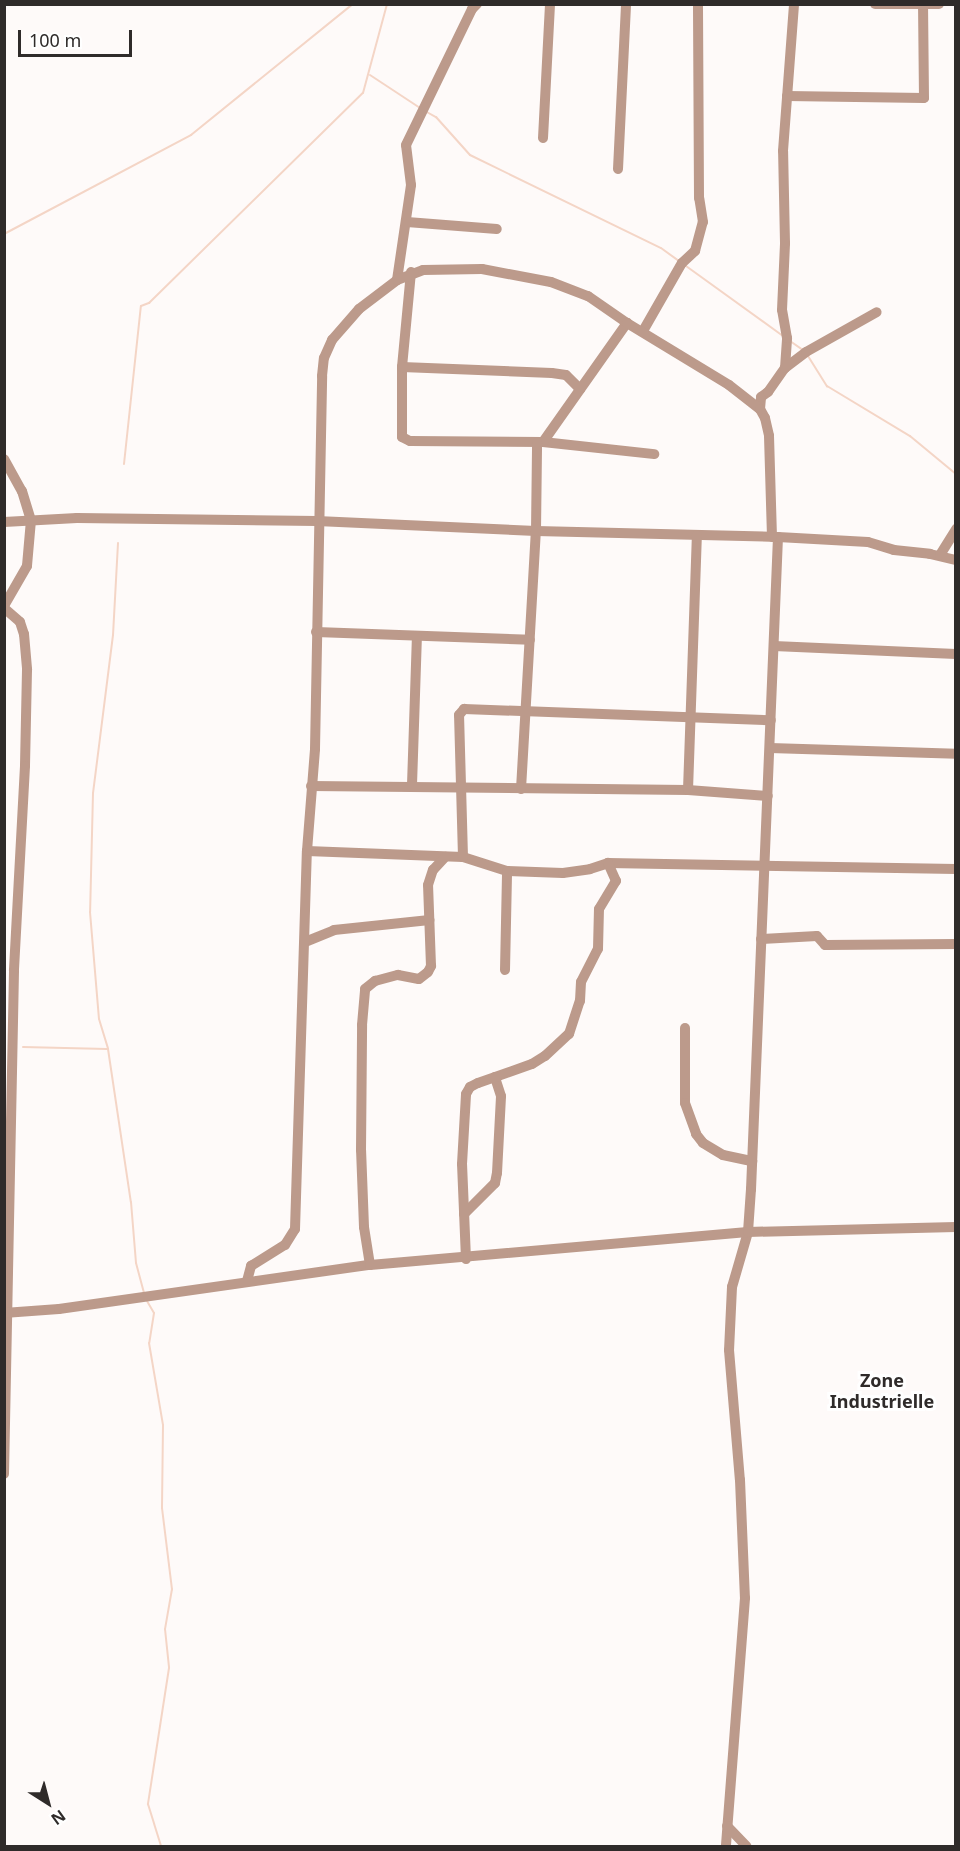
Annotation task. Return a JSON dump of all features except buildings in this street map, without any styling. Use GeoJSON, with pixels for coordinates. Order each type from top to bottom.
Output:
{"type":"FeatureCollection","features":[{"type":"Feature","properties":{"kind":"street"},"geometry":{"type":"LineString","coordinates":[[396,280],[407,222],[411,184],[406,145],[472,9],[477,4]]}},
{"type":"Feature","properties":{"kind":"street"},"geometry":{"type":"LineString","coordinates":[[543,138],[550,4]]}},
{"type":"Feature","properties":{"kind":"street"},"geometry":{"type":"LineString","coordinates":[[618,169],[626,4]]}},
{"type":"Feature","properties":{"kind":"street"},"geometry":{"type":"LineString","coordinates":[[643,331],[682,263],[695,251],[703,222],[699,198],[698,4]]}},
{"type":"Feature","properties":{"kind":"street"},"geometry":{"type":"LineString","coordinates":[[785,368],[787,338],[782,310],[785,243],[783,151],[794,4]]}},
{"type":"Feature","properties":{"kind":"street"},"geometry":{"type":"LineString","coordinates":[[878,5],[939,4]]}},
{"type":"Feature","properties":{"kind":"street"},"geometry":{"type":"LineString","coordinates":[[787,96],[924,98],[923,5]]}},
{"type":"Feature","properties":{"kind":"street"},"geometry":{"type":"LineString","coordinates":[[407,222],[497,229]]}},
{"type":"Feature","properties":{"kind":"street"},"geometry":{"type":"LineString","coordinates":[[247,1281],[251,1266],[285,1245],[295,1229],[307,851],[315,749],[317,521],[324,358],[332,340],[347,321],[396,280],[411,272],[482,269],[551,282],[588,296],[627,323],[729,385],[760,410],[765,417],[769,436],[775,537],[774,646],[765,867],[748,1232],[732,1287],[729,1350],[740,1491],[745,1598],[726,1846]]}},
{"type":"Feature","properties":{"kind":"street"},"geometry":{"type":"LineString","coordinates":[[411,272],[402,367],[402,437],[410,441],[540,443],[654,454]]}},
{"type":"Feature","properties":{"kind":"street"},"geometry":{"type":"LineString","coordinates":[[760,410],[761,397],[768,393],[785,368],[806,352],[877,312]]}},
{"type":"Feature","properties":{"kind":"street"},"geometry":{"type":"LineString","coordinates":[[521,789],[540,443],[627,323]]}},
{"type":"Feature","properties":{"kind":"street"},"geometry":{"type":"LineString","coordinates":[[402,367],[552,373],[566,375],[580,389]]}},
{"type":"Feature","properties":{"kind":"street"},"geometry":{"type":"LineString","coordinates":[[4,459],[22,491],[31,520],[27,566],[4,607],[20,622],[24,634],[27,669],[25,766],[9,971],[4,1474]]}},
{"type":"Feature","properties":{"kind":"street"},"geometry":{"type":"LineString","coordinates":[[4,522],[77,518],[317,521],[536,531],[775,537],[868,542],[894,550],[940,555],[956,560]]}},
{"type":"Feature","properties":{"kind":"street"},"geometry":{"type":"LineString","coordinates":[[940,555],[956,529]]}},
{"type":"Feature","properties":{"kind":"street"},"geometry":{"type":"LineString","coordinates":[[688,790],[697,535]]}},
{"type":"Feature","properties":{"kind":"street"},"geometry":{"type":"LineString","coordinates":[[316,632],[530,640]]}},
{"type":"Feature","properties":{"kind":"street"},"geometry":{"type":"LineString","coordinates":[[412,785],[417,636]]}},
{"type":"Feature","properties":{"kind":"street"},"geometry":{"type":"LineString","coordinates":[[774,646],[956,654]]}},
{"type":"Feature","properties":{"kind":"street"},"geometry":{"type":"LineString","coordinates":[[463,857],[461,711],[771,720]]}},
{"type":"Feature","properties":{"kind":"street"},"geometry":{"type":"LineString","coordinates":[[770,748],[956,754]]}},
{"type":"Feature","properties":{"kind":"street"},"geometry":{"type":"LineString","coordinates":[[311,786],[412,785],[521,789],[688,790],[768,796]]}},
{"type":"Feature","properties":{"kind":"street"},"geometry":{"type":"LineString","coordinates":[[307,851],[463,857],[507,871],[578,872],[608,863],[956,870]]}},
{"type":"Feature","properties":{"kind":"street"},"geometry":{"type":"LineString","coordinates":[[369,1266],[364,1227],[361,1150],[362,1025],[366,989],[375,981],[398,975],[419,979],[428,972],[430,966],[430,877],[445,857]]}},
{"type":"Feature","properties":{"kind":"street"},"geometry":{"type":"LineString","coordinates":[[466,1259],[464,1105],[470,1087],[532,1065],[569,1034],[580,1001],[581,982],[598,950],[599,909],[616,881],[608,863]]}},
{"type":"Feature","properties":{"kind":"street"},"geometry":{"type":"LineString","coordinates":[[505,970],[507,871]]}},
{"type":"Feature","properties":{"kind":"street"},"geometry":{"type":"LineString","coordinates":[[305,942],[334,930],[429,920]]}},
{"type":"Feature","properties":{"kind":"street"},"geometry":{"type":"LineString","coordinates":[[761,939],[817,936],[825,945],[956,944]]}},
{"type":"Feature","properties":{"kind":"street"},"geometry":{"type":"LineString","coordinates":[[685,1028],[685,1103],[696,1134],[713,1150],[752,1161]]}},
{"type":"Feature","properties":{"kind":"street"},"geometry":{"type":"LineString","coordinates":[[464,1214],[495,1183],[501,1096],[495,1077]]}},
{"type":"Feature","properties":{"kind":"street"},"geometry":{"type":"LineString","coordinates":[[6,1313],[59,1309],[247,1281],[369,1266],[748,1232],[956,1227]]}},
{"type":"Feature","properties":{"kind":"street"},"geometry":{"type":"LineString","coordinates":[[727,1827],[746,1846]]}},
{"type":"Feature","properties":{"kind":"waterway"},"geometry":{"type":"LineString","coordinates":[[4,234],[191,135],[353,4]]}},
{"type":"Feature","properties":{"kind":"waterway"},"geometry":{"type":"LineString","coordinates":[[124,464],[141,306],[149,303],[363,93],[387,4]]}},
{"type":"Feature","properties":{"kind":"waterway"},"geometry":{"type":"LineString","coordinates":[[370,75],[420,108]]}},
{"type":"Feature","properties":{"kind":"waterway"},"geometry":{"type":"LineString","coordinates":[[425,111],[436,117],[470,155],[661,248],[679,261]]}},
{"type":"Feature","properties":{"kind":"waterway"},"geometry":{"type":"LineString","coordinates":[[686,266],[783,336]]}},
{"type":"Feature","properties":{"kind":"waterway"},"geometry":{"type":"LineString","coordinates":[[790,341],[803,350]]}},
{"type":"Feature","properties":{"kind":"waterway"},"geometry":{"type":"LineString","coordinates":[[808,356],[827,386],[910,436],[956,474]]}},
{"type":"Feature","properties":{"kind":"waterway"},"geometry":{"type":"LineString","coordinates":[[118,543],[113,635],[93,793],[90,912],[99,1019],[108,1049],[131,1202],[136,1263],[144,1293]]}},
{"type":"Feature","properties":{"kind":"waterway"},"geometry":{"type":"LineString","coordinates":[[23,1047],[107,1049]]}},
{"type":"Feature","properties":{"kind":"waterway"},"geometry":{"type":"LineString","coordinates":[[147,1301],[154,1313],[149,1343],[163,1425],[162,1508],[172,1589],[165,1629],[169,1668],[148,1804],[161,1846]]}},
{"type":"Feature","properties":{"kind":"district","name":"Zone Industrielle"},"geometry":{"type":"Point","coordinates":[882,1391]}}]}
